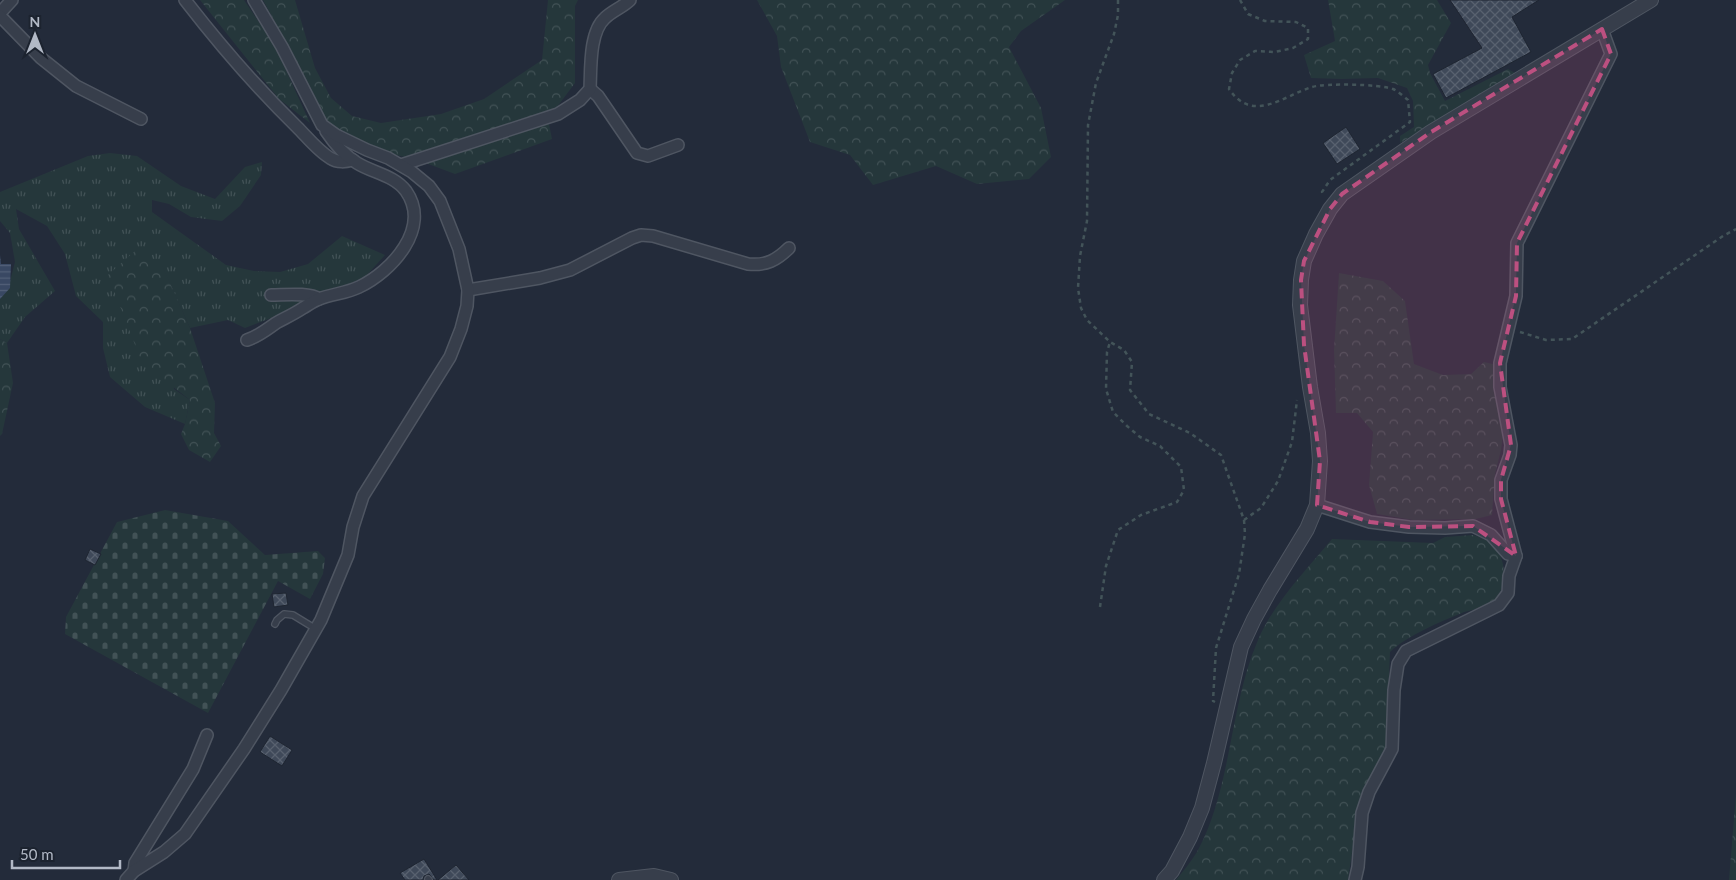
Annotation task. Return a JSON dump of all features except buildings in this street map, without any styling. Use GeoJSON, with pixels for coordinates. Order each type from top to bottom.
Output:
{"type":"FeatureCollection","features":[{"type":"Feature","properties":{"kind":"street"},"geometry":{"type":"LineString","coordinates":[[12,0],[0,15],[41,58],[76,86],[141,119]]}},
{"type":"Feature","properties":{"kind":"street"},"geometry":{"type":"LineString","coordinates":[[185,0],[273,104],[320,150],[336,161],[352,160]]}},
{"type":"Feature","properties":{"kind":"street"},"geometry":{"type":"LineString","coordinates":[[247,340],[260,335],[276,323],[319,299],[357,288],[387,270],[406,244],[412,230],[414,210],[412,201],[405,189],[388,176],[352,160],[332,140],[322,125],[282,47],[254,0]]}},
{"type":"Feature","properties":{"kind":"street"},"geometry":{"type":"LineString","coordinates":[[401,165],[558,114],[580,100],[590,89],[592,50],[599,25],[606,16],[630,0]]}},
{"type":"Feature","properties":{"kind":"street"},"geometry":{"type":"LineString","coordinates":[[1164,880],[1172,871],[1181,854],[1202,808],[1244,640],[1266,597],[1307,528],[1317,505],[1320,461],[1318,433],[1310,387],[1300,305],[1304,261],[1316,234],[1330,209],[1342,194],[1431,132],[1651,0]]}},
{"type":"Feature","properties":{"kind":"street"},"geometry":{"type":"LineString","coordinates":[[1355,880],[1358,867],[1362,813],[1369,792],[1392,750],[1394,690],[1398,664],[1406,651],[1499,605],[1508,593],[1509,576],[1516,556],[1501,498],[1501,480],[1510,455],[1510,444],[1500,387],[1500,363],[1516,296],[1517,243],[1611,54],[1602,29]]}},
{"type":"Feature","properties":{"kind":"street"},"geometry":{"type":"LineString","coordinates":[[590,89],[598,96],[637,153],[648,156],[678,145]]}},
{"type":"Feature","properties":{"kind":"street"},"geometry":{"type":"LineString","coordinates":[[130,876],[164,852],[185,834],[244,750],[281,690],[316,630],[348,555],[353,527],[363,496],[450,357],[461,329],[467,306],[468,290],[460,249],[440,202],[429,186],[401,165],[336,135],[322,125]]}},
{"type":"Feature","properties":{"kind":"street"},"geometry":{"type":"LineString","coordinates":[[468,290],[540,278],[570,270],[641,235],[653,236],[748,264],[759,265],[779,258],[789,248]]}},
{"type":"Feature","properties":{"kind":"street"},"geometry":{"type":"LineString","coordinates":[[272,295],[306,295],[316,296],[319,299]]}},
{"type":"Feature","properties":{"kind":"street"},"geometry":{"type":"LineString","coordinates":[[1317,505],[1370,522],[1409,527],[1445,528],[1473,526],[1491,536],[1508,554],[1516,556]]}},
{"type":"Feature","properties":{"kind":"street"},"geometry":{"type":"LineString","coordinates":[[130,876],[135,862],[193,768],[207,735]]}},
{"type":"Feature","properties":{"kind":"street"},"geometry":{"type":"LineString","coordinates":[[619,880],[654,876],[671,880]]}},
{"type":"Feature","properties":{"kind":"lane"},"geometry":{"type":"LineString","coordinates":[[275,624],[284,614],[293,615],[316,630]]}},
{"type":"Feature","properties":{"kind":"path"},"geometry":{"type":"LineString","coordinates":[[1118,0],[1118,15],[1114,34],[1096,83],[1088,125],[1087,221],[1080,256],[1078,288],[1081,308],[1087,320],[1110,342],[1124,350],[1132,362],[1130,390],[1149,414],[1190,433],[1221,455],[1244,520],[1245,534],[1239,574],[1216,648],[1213,701],[1226,706]]}},
{"type":"Feature","properties":{"kind":"path"},"geometry":{"type":"LineString","coordinates":[[1240,0],[1248,14],[1257,18],[1265,21],[1296,22],[1308,28],[1308,39],[1293,48],[1275,52],[1255,51],[1240,60],[1232,73],[1229,89],[1235,99],[1246,105],[1266,106],[1313,87],[1367,84],[1394,89],[1408,100],[1410,122],[1330,180],[1322,192],[1330,209]]}},
{"type":"Feature","properties":{"kind":"path"},"geometry":{"type":"LineString","coordinates":[[1509,329],[1546,340],[1572,339],[1736,229]]}},
{"type":"Feature","properties":{"kind":"path"},"geometry":{"type":"LineString","coordinates":[[1100,607],[1106,566],[1118,530],[1141,515],[1177,502],[1184,490],[1181,467],[1160,446],[1140,437],[1113,412],[1106,389],[1107,352],[1110,342]]}},
{"type":"Feature","properties":{"kind":"path"},"geometry":{"type":"LineString","coordinates":[[1244,520],[1261,508],[1278,481],[1292,442],[1298,395],[1310,387]]}},
{"type":"Feature","properties":{"kind":"highlighted area"},"geometry":{"type":"Polygon","coordinates":[[[1602,29],[1611,54],[1517,243],[1516,296],[1500,363],[1511,445],[1501,480],[1501,499],[1516,556],[1473,526],[1409,527],[1370,522],[1317,505],[1320,461],[1304,345],[1301,280],[1304,261],[1330,209],[1342,194],[1431,132],[1602,29]]]}},
{"type":"Feature","properties":{"kind":"green space"},"geometry":{"type":"Polygon","coordinates":[[[200,0],[244,0],[275,46],[310,123],[279,99],[200,0]]]}},
{"type":"Feature","properties":{"kind":"green space"},"geometry":{"type":"Polygon","coordinates":[[[263,0],[295,0],[315,68],[331,98],[352,116],[381,123],[441,114],[484,99],[542,60],[548,0],[578,0],[575,6],[575,83],[548,119],[552,139],[455,174],[415,159],[375,151],[323,125],[290,50],[263,0]]]}},
{"type":"Feature","properties":{"kind":"green space"},"geometry":{"type":"Polygon","coordinates":[[[757,0],[1065,0],[1021,31],[1009,47],[1041,108],[1051,157],[1029,179],[977,184],[936,166],[873,185],[850,155],[810,142],[781,67],[777,36],[757,0]]]}},
{"type":"Feature","properties":{"kind":"green space"},"geometry":{"type":"Polygon","coordinates":[[[1328,0],[1437,0],[1451,23],[1428,65],[1430,73],[1445,101],[1508,69],[1515,73],[1400,143],[1400,136],[1414,127],[1413,101],[1407,88],[1378,78],[1311,78],[1304,55],[1335,41],[1328,0]]]}},
{"type":"Feature","properties":{"kind":"green space"},"geometry":{"type":"Polygon","coordinates":[[[110,153],[137,156],[181,186],[215,199],[245,167],[262,162],[261,175],[240,206],[222,221],[191,217],[169,204],[152,200],[152,212],[226,265],[254,271],[280,272],[308,264],[342,236],[385,255],[366,276],[314,302],[245,328],[228,320],[190,328],[162,266],[174,389],[190,400],[185,424],[145,407],[110,377],[103,348],[103,322],[76,296],[65,254],[47,226],[16,209],[19,229],[55,291],[25,317],[7,343],[0,339],[0,294],[8,289],[15,262],[10,233],[0,221],[0,192],[88,156],[110,153]]]}},
{"type":"Feature","properties":{"kind":"green space"},"geometry":{"type":"Polygon","coordinates":[[[136,250],[162,265],[190,328],[215,403],[214,433],[221,446],[210,462],[189,450],[181,434],[190,400],[142,363],[108,275],[136,250]]]}},
{"type":"Feature","properties":{"kind":"green space"},"geometry":{"type":"Polygon","coordinates":[[[1339,273],[1383,281],[1405,301],[1414,364],[1443,375],[1471,374],[1484,362],[1497,365],[1504,429],[1495,474],[1492,515],[1476,519],[1413,520],[1377,514],[1369,485],[1373,432],[1357,413],[1336,413],[1334,350],[1339,273]]]}},
{"type":"Feature","properties":{"kind":"green space"},"geometry":{"type":"Polygon","coordinates":[[[0,339],[7,343],[13,383],[0,436],[0,339]]]}},
{"type":"Feature","properties":{"kind":"green space"},"geometry":{"type":"Polygon","coordinates":[[[165,510],[228,521],[265,555],[318,551],[325,558],[323,574],[310,599],[278,581],[208,713],[65,634],[66,617],[117,522],[165,510]]]}},
{"type":"Feature","properties":{"kind":"green space"},"geometry":{"type":"Polygon","coordinates":[[[1473,535],[1491,543],[1501,557],[1504,574],[1501,591],[1490,604],[1464,612],[1425,629],[1390,652],[1386,749],[1357,819],[1348,880],[1176,880],[1197,852],[1217,801],[1241,692],[1258,640],[1281,600],[1332,539],[1433,543],[1445,537],[1473,535]]]}},
{"type":"Feature","properties":{"kind":"green space"},"geometry":{"type":"Polygon","coordinates":[[[1736,794],[1736,880],[1729,880],[1736,794]]]}},
{"type":"Feature","properties":{"kind":"water"},"geometry":{"type":"Polygon","coordinates":[[[0,255],[1,264],[11,264],[10,288],[0,299],[0,255]]]}}]}
